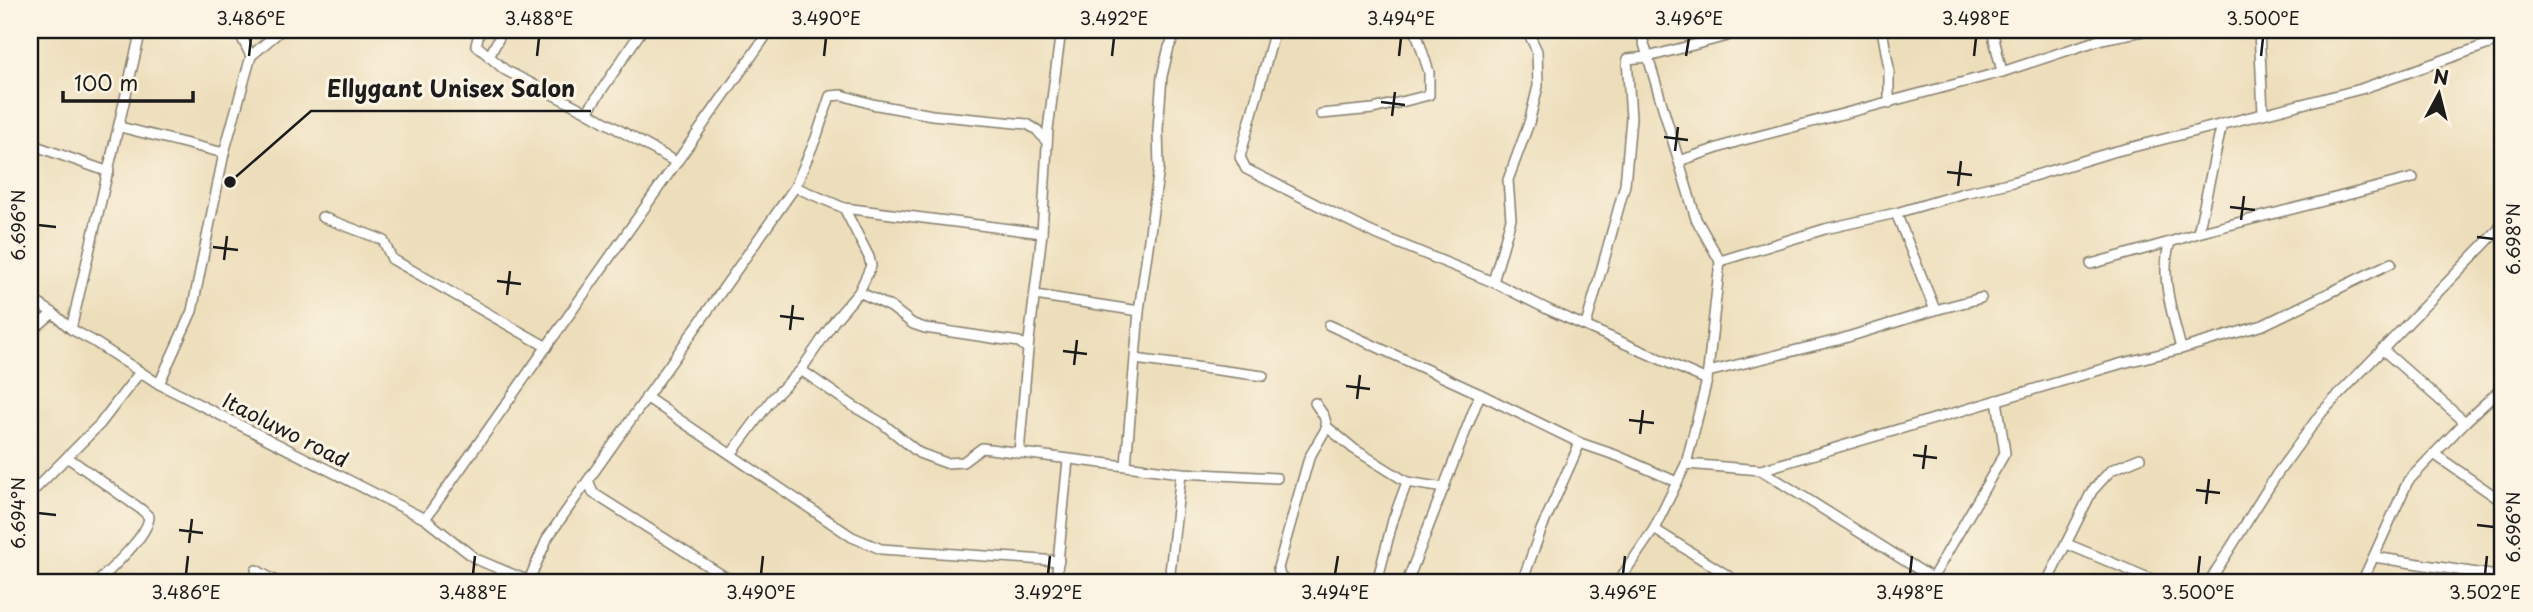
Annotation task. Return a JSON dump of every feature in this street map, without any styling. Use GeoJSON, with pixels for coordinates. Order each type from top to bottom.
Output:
{"type":"FeatureCollection","features":[{"type":"Feature","properties":{"kind":"street"},"geometry":{"type":"LineString","coordinates":[[71,329],[141,30]]}},
{"type":"Feature","properties":{"kind":"street"},"geometry":{"type":"LineString","coordinates":[[237,30],[251,56]]}},
{"type":"Feature","properties":{"kind":"street"},"geometry":{"type":"LineString","coordinates":[[159,384],[192,311],[224,153],[251,56],[281,30]]}},
{"type":"Feature","properties":{"kind":"street"},"geometry":{"type":"LineString","coordinates":[[480,30],[476,45],[505,70],[676,162]]}},
{"type":"Feature","properties":{"kind":"street"},"geometry":{"type":"LineString","coordinates":[[489,57],[503,30]]}},
{"type":"Feature","properties":{"kind":"street"},"geometry":{"type":"LineString","coordinates":[[587,112],[642,30]]}},
{"type":"Feature","properties":{"kind":"street"},"geometry":{"type":"LineString","coordinates":[[425,519],[769,30]]}},
{"type":"Feature","properties":{"kind":"street"},"geometry":{"type":"LineString","coordinates":[[1019,453],[1027,349],[1042,233],[1047,142],[1062,30]]}},
{"type":"Feature","properties":{"kind":"street"},"geometry":{"type":"LineString","coordinates":[[1126,465],[1139,311],[1159,168],[1158,130],[1162,76],[1169,47],[1178,30]]}},
{"type":"Feature","properties":{"kind":"street"},"geometry":{"type":"LineString","coordinates":[[1275,30],[1240,157],[1246,169],[1371,232],[1708,376],[1981,298]]}},
{"type":"Feature","properties":{"kind":"street"},"geometry":{"type":"LineString","coordinates":[[1493,282],[1511,219],[1508,180],[1529,122],[1538,86],[1537,51],[1527,30]]}},
{"type":"Feature","properties":{"kind":"street"},"geometry":{"type":"LineString","coordinates":[[1618,582],[1654,529],[1686,464],[1708,376],[1720,261],[1696,219],[1640,30]]}},
{"type":"Feature","properties":{"kind":"street"},"geometry":{"type":"LineString","coordinates":[[1586,325],[1625,185],[1631,118],[1627,59],[1648,57],[1727,36],[1734,30]]}},
{"type":"Feature","properties":{"kind":"street"},"geometry":{"type":"LineString","coordinates":[[1882,30],[1889,68],[1889,103]]}},
{"type":"Feature","properties":{"kind":"street"},"geometry":{"type":"LineString","coordinates":[[1992,30],[2002,72]]}},
{"type":"Feature","properties":{"kind":"street"},"geometry":{"type":"LineString","coordinates":[[1679,161],[1736,142],[2002,72],[2101,34],[2148,30]]}},
{"type":"Feature","properties":{"kind":"street"},"geometry":{"type":"LineString","coordinates":[[2259,30],[2263,113]]}},
{"type":"Feature","properties":{"kind":"street"},"geometry":{"type":"LineString","coordinates":[[1321,114],[1373,109],[1429,95],[1429,72],[1419,31]]}},
{"type":"Feature","properties":{"kind":"street"},"geometry":{"type":"LineString","coordinates":[[1720,261],[1825,229],[1896,214],[2109,153],[2361,89],[2503,39]]}},
{"type":"Feature","properties":{"kind":"street"},"geometry":{"type":"LineString","coordinates":[[530,581],[548,537],[795,187],[830,96],[842,95],[872,104],[932,115],[1027,124],[1037,130],[1047,142]]}},
{"type":"Feature","properties":{"kind":"street"},"geometry":{"type":"LineString","coordinates":[[2198,233],[2222,124]]}},
{"type":"Feature","properties":{"kind":"street"},"geometry":{"type":"LineString","coordinates":[[120,127],[224,153]]}},
{"type":"Feature","properties":{"kind":"street"},"geometry":{"type":"LineString","coordinates":[[30,144],[109,172]]}},
{"type":"Feature","properties":{"kind":"street"},"geometry":{"type":"LineString","coordinates":[[2091,264],[2198,233],[2413,178]]}},
{"type":"Feature","properties":{"kind":"street"},"geometry":{"type":"LineString","coordinates":[[795,187],[844,208],[1042,233]]}},
{"type":"Feature","properties":{"kind":"street"},"geometry":{"type":"LineString","coordinates":[[732,453],[772,399],[801,370],[835,320],[859,292],[871,266],[844,208]]}},
{"type":"Feature","properties":{"kind":"street"},"geometry":{"type":"LineString","coordinates":[[1896,214],[1935,310]]}},
{"type":"Feature","properties":{"kind":"street"},"geometry":{"type":"LineString","coordinates":[[322,217],[383,240],[392,259],[547,347]]}},
{"type":"Feature","properties":{"kind":"street"},"geometry":{"type":"LineString","coordinates":[[2209,582],[2277,474],[2322,412],[2499,229],[2503,219]]}},
{"type":"Feature","properties":{"kind":"street"},"geometry":{"type":"LineString","coordinates":[[2170,242],[2165,257],[2169,296],[2181,349]]}},
{"type":"Feature","properties":{"kind":"street"},"geometry":{"type":"LineString","coordinates":[[1686,464],[1761,470],[2263,325],[2391,263]]}},
{"type":"Feature","properties":{"kind":"street"},"geometry":{"type":"LineString","coordinates":[[859,292],[891,307],[913,324],[1019,342],[1027,349]]}},
{"type":"Feature","properties":{"kind":"street"},"geometry":{"type":"LineString","coordinates":[[1035,295],[1139,311]]}},
{"type":"Feature","properties":{"kind":"street","name":"Itaoluwo road"},"geometry":{"type":"LineString","coordinates":[[30,299],[53,313],[71,329],[159,384],[425,519],[476,559],[530,581]]}},
{"type":"Feature","properties":{"kind":"street"},"geometry":{"type":"LineString","coordinates":[[30,332],[53,313]]}},
{"type":"Feature","properties":{"kind":"street"},"geometry":{"type":"LineString","coordinates":[[1329,325],[1580,443],[1618,456],[1677,482]]}},
{"type":"Feature","properties":{"kind":"street"},"geometry":{"type":"LineString","coordinates":[[2382,349],[2465,422]]}},
{"type":"Feature","properties":{"kind":"street"},"geometry":{"type":"LineString","coordinates":[[1135,359],[1263,376]]}},
{"type":"Feature","properties":{"kind":"street"},"geometry":{"type":"LineString","coordinates":[[801,370],[853,407],[882,423],[919,453],[946,463],[963,462],[982,449],[1181,473],[1277,478]]}},
{"type":"Feature","properties":{"kind":"street"},"geometry":{"type":"LineString","coordinates":[[30,494],[100,424],[139,372]]}},
{"type":"Feature","properties":{"kind":"street"},"geometry":{"type":"LineString","coordinates":[[2362,582],[2408,481],[2503,387]]}},
{"type":"Feature","properties":{"kind":"street"},"geometry":{"type":"LineString","coordinates":[[1407,582],[1480,394]]}},
{"type":"Feature","properties":{"kind":"street"},"geometry":{"type":"LineString","coordinates":[[646,397],[852,537],[881,549],[1059,561]]}},
{"type":"Feature","properties":{"kind":"street"},"geometry":{"type":"LineString","coordinates":[[1761,470],[1931,580],[2005,453],[1997,400]]}},
{"type":"Feature","properties":{"kind":"street"},"geometry":{"type":"LineString","coordinates":[[1315,402],[1327,427],[1354,449],[1407,482],[1444,488]]}},
{"type":"Feature","properties":{"kind":"street"},"geometry":{"type":"LineString","coordinates":[[1286,582],[1280,576],[1278,568],[1309,458],[1327,427]]}},
{"type":"Feature","properties":{"kind":"street"},"geometry":{"type":"LineString","coordinates":[[1522,582],[1541,530],[1580,443]]}},
{"type":"Feature","properties":{"kind":"street"},"geometry":{"type":"LineString","coordinates":[[2434,454],[2503,502]]}},
{"type":"Feature","properties":{"kind":"street"},"geometry":{"type":"LineString","coordinates":[[67,457],[142,509],[149,517],[149,523],[141,536],[98,582]]}},
{"type":"Feature","properties":{"kind":"street"},"geometry":{"type":"LineString","coordinates":[[2047,582],[2092,491],[2111,470],[2140,458]]}},
{"type":"Feature","properties":{"kind":"street"},"geometry":{"type":"LineString","coordinates":[[1056,582],[1068,460]]}},
{"type":"Feature","properties":{"kind":"street"},"geometry":{"type":"LineString","coordinates":[[1169,582],[1181,473]]}},
{"type":"Feature","properties":{"kind":"street"},"geometry":{"type":"LineString","coordinates":[[589,482],[593,493],[733,582]]}},
{"type":"Feature","properties":{"kind":"street"},"geometry":{"type":"LineString","coordinates":[[1377,582],[1393,520],[1407,482]]}},
{"type":"Feature","properties":{"kind":"street"},"geometry":{"type":"LineString","coordinates":[[1654,529],[1738,582]]}},
{"type":"Feature","properties":{"kind":"street"},"geometry":{"type":"LineString","coordinates":[[2067,544],[2158,582]]}},
{"type":"Feature","properties":{"kind":"street"},"geometry":{"type":"LineString","coordinates":[[2374,557],[2503,577]]}},
{"type":"Feature","properties":{"kind":"street"},"geometry":{"type":"LineString","coordinates":[[256,570],[277,582]]}},
{"type":"Feature","properties":{"kind":"place","name":"Ellygant Unisex Salon"},"geometry":{"type":"Point","coordinates":[230,182]}}]}
